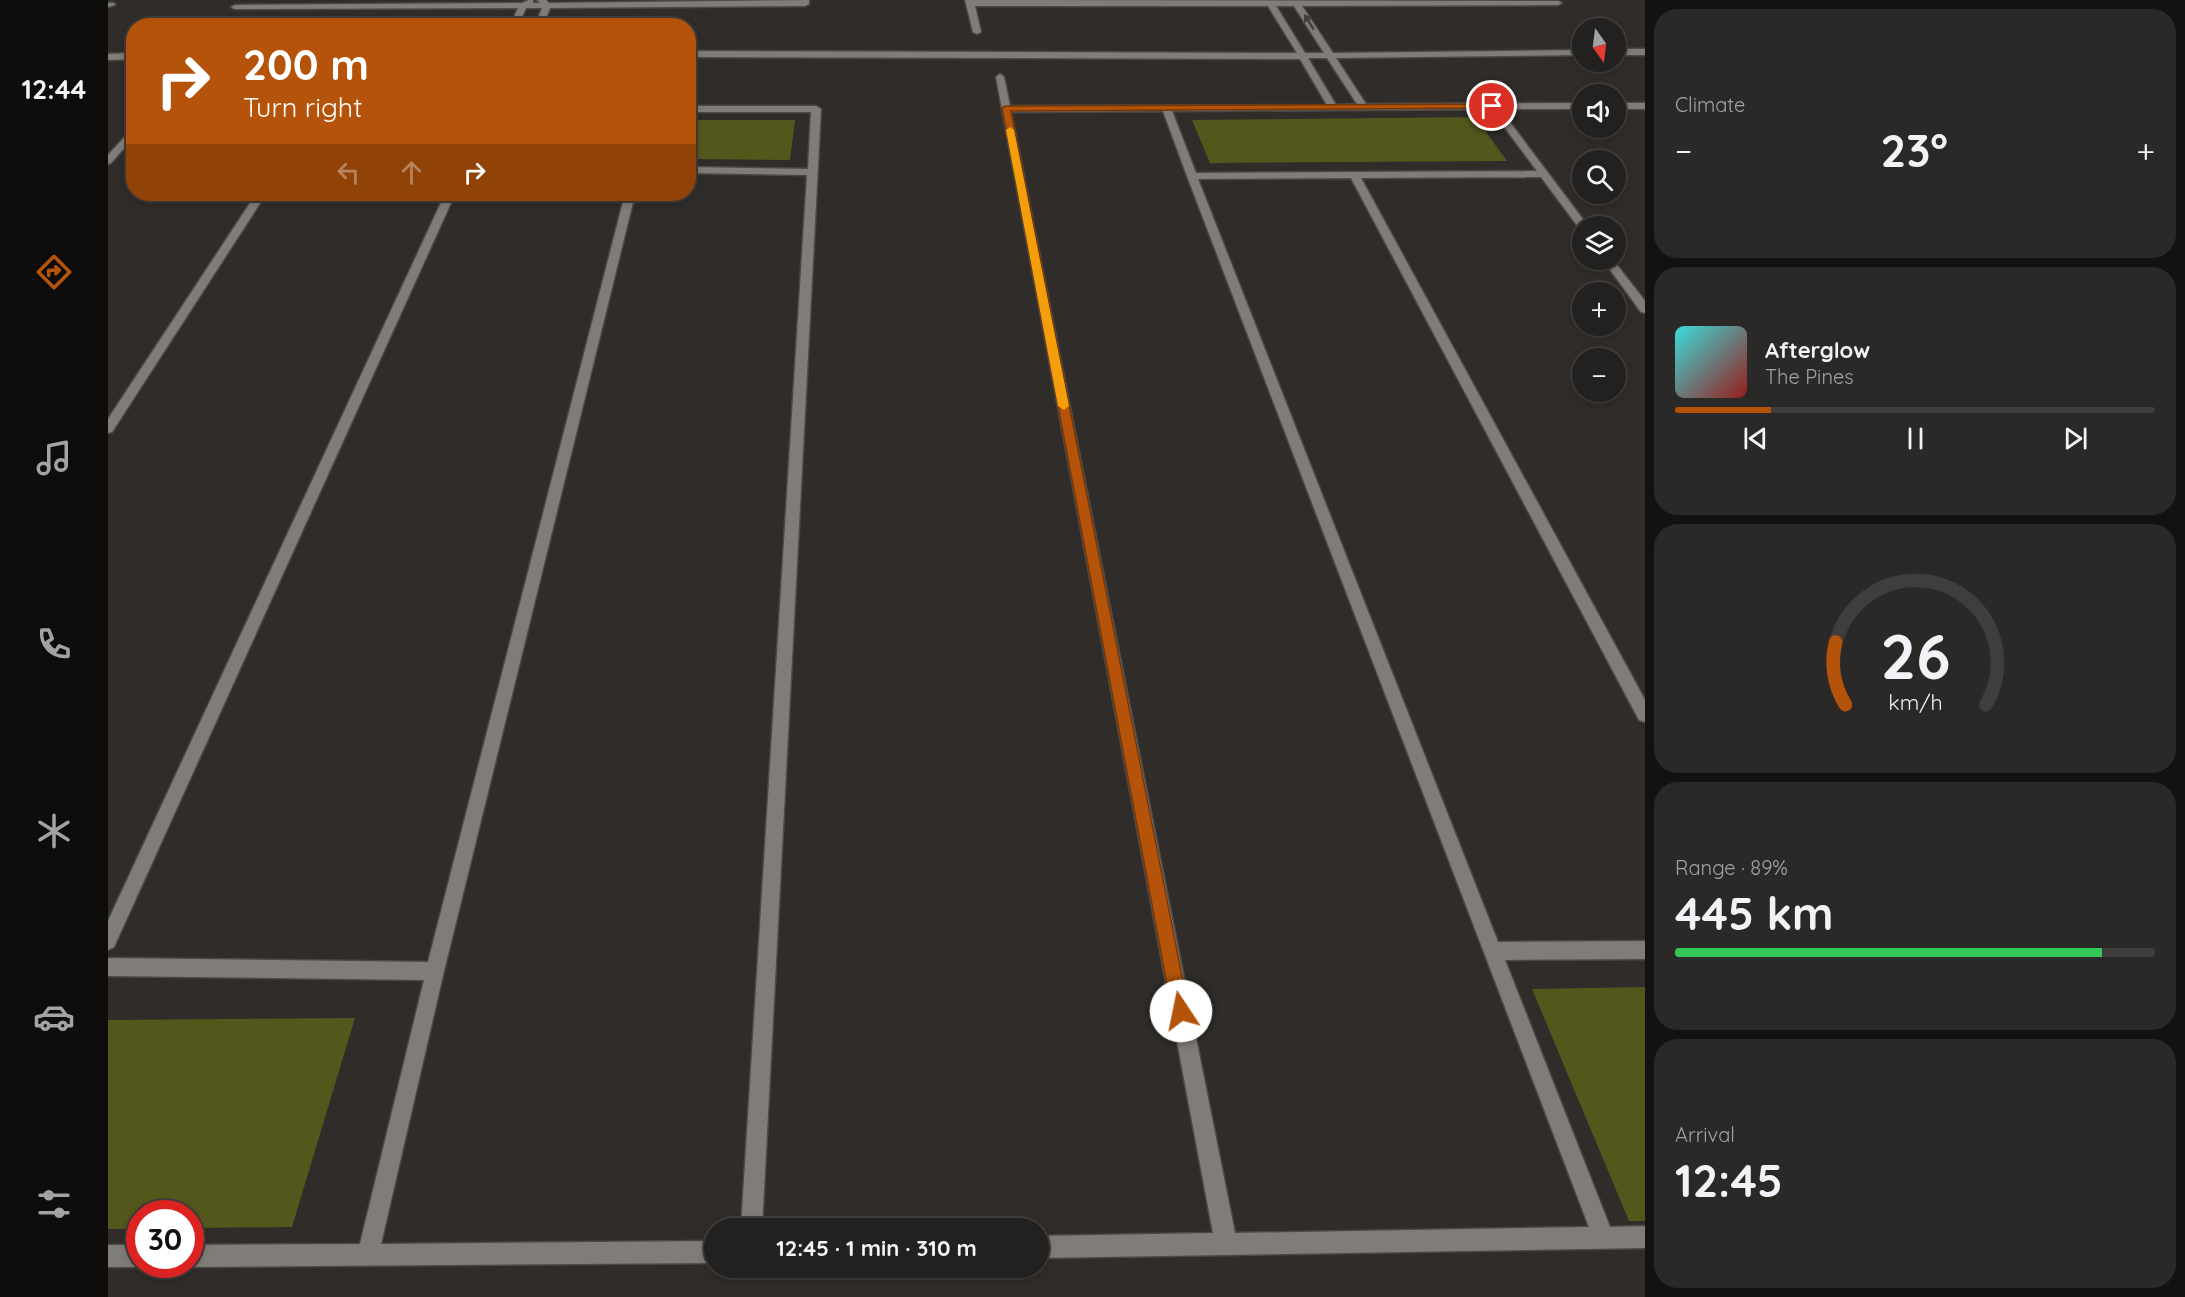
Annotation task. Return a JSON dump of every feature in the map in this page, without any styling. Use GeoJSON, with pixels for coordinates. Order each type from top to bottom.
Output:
{"type":"FeatureCollection","features":[{"type":"Feature","properties":{"kind":"street"},"geometry":{"type":"LineString","coordinates":[[241,0],[235,7],[379,3],[523,6],[544,3],[661,2],[805,4],[805,0]]}},
{"type":"Feature","properties":{"kind":"street"},"geometry":{"type":"LineString","coordinates":[[518,18],[523,6],[532,0]]}},
{"type":"Feature","properties":{"kind":"street"},"geometry":{"type":"LineString","coordinates":[[976,32],[970,2],[1558,3],[1556,0]]}},
{"type":"Feature","properties":{"kind":"street"},"geometry":{"type":"LineString","coordinates":[[541,18],[544,3]]}},
{"type":"Feature","properties":{"kind":"street"},"geometry":{"type":"LineString","coordinates":[[1271,4],[1333,107]]}},
{"type":"Feature","properties":{"kind":"street"},"geometry":{"type":"LineString","coordinates":[[1297,4],[1363,107]]}},
{"type":"Feature","properties":{"kind":"street"},"geometry":{"type":"LineString","coordinates":[[696,54],[1302,56],[1572,52]]}},
{"type":"Feature","properties":{"kind":"street"},"geometry":{"type":"LineString","coordinates":[[1626,52],[1645,52]]}},
{"type":"Feature","properties":{"kind":"street"},"geometry":{"type":"LineString","coordinates":[[108,57],[126,57]]}},
{"type":"Feature","properties":{"kind":"street"},"geometry":{"type":"LineString","coordinates":[[1000,77],[1226,1243]]}},
{"type":"Feature","properties":{"kind":"street"},"geometry":{"type":"LineString","coordinates":[[1492,106],[1575,216]]}},
{"type":"Feature","properties":{"kind":"street"},"geometry":{"type":"LineString","coordinates":[[1006,108],[1572,106]]}},
{"type":"Feature","properties":{"kind":"street"},"geometry":{"type":"LineString","coordinates":[[1626,106],[1645,106]]}},
{"type":"Feature","properties":{"kind":"street"},"geometry":{"type":"LineString","coordinates":[[1166,108],[1603,1236]]}},
{"type":"Feature","properties":{"kind":"street"},"geometry":{"type":"LineString","coordinates":[[696,109],[816,109],[753,1218]]}},
{"type":"Feature","properties":{"kind":"street"},"geometry":{"type":"LineString","coordinates":[[108,161],[126,140]]}},
{"type":"Feature","properties":{"kind":"street"},"geometry":{"type":"LineString","coordinates":[[696,170],[812,172]]}},
{"type":"Feature","properties":{"kind":"street"},"geometry":{"type":"LineString","coordinates":[[1192,176],[1543,174]]}},
{"type":"Feature","properties":{"kind":"street"},"geometry":{"type":"LineString","coordinates":[[1354,175],[1645,715]]}},
{"type":"Feature","properties":{"kind":"street"},"geometry":{"type":"LineString","coordinates":[[108,429],[256,201]]}},
{"type":"Feature","properties":{"kind":"street"},"geometry":{"type":"LineString","coordinates":[[108,941],[447,201]]}},
{"type":"Feature","properties":{"kind":"street"},"geometry":{"type":"LineString","coordinates":[[368,1254],[435,971],[628,201]]}},
{"type":"Feature","properties":{"kind":"street"},"geometry":{"type":"LineString","coordinates":[[1616,270],[1645,309]]}},
{"type":"Feature","properties":{"kind":"street"},"geometry":{"type":"LineString","coordinates":[[1493,951],[1645,950]]}},
{"type":"Feature","properties":{"kind":"street"},"geometry":{"type":"LineString","coordinates":[[108,967],[435,971]]}},
{"type":"Feature","properties":{"kind":"street"},"geometry":{"type":"LineString","coordinates":[[1049,1247],[1645,1237]]}},
{"type":"Feature","properties":{"kind":"street"},"geometry":{"type":"LineString","coordinates":[[204,1256],[704,1252]]}},
{"type":"Feature","properties":{"kind":"street"},"geometry":{"type":"LineString","coordinates":[[108,1256],[126,1256]]}},
{"type":"Feature","properties":{"kind":"shaded area"},"geometry":{"type":"Polygon","coordinates":[[[1475,117],[1507,161],[1210,163],[1192,120],[1475,117]]]}},
{"type":"Feature","properties":{"kind":"shaded area"},"geometry":{"type":"Polygon","coordinates":[[[696,120],[795,120],[790,160],[696,159],[696,120]]]}},
{"type":"Feature","properties":{"kind":"shaded area"},"geometry":{"type":"Polygon","coordinates":[[[1645,987],[1645,1221],[1629,1221],[1532,989],[1645,987]]]}},
{"type":"Feature","properties":{"kind":"shaded area"},"geometry":{"type":"Polygon","coordinates":[[[355,1018],[292,1227],[204,1228],[204,1200],[126,1200],[126,1229],[108,1229],[108,1020],[355,1018]]]}},
{"type":"Feature","properties":{"kind":"slow traffic"},"geometry":{"type":"LineString","coordinates":[[1010,130],[1064,406]]}},
{"type":"Feature","properties":{"kind":"route"},"geometry":{"type":"LineString","coordinates":[[1181,1011],[1006,108],[1492,106]]}}]}
